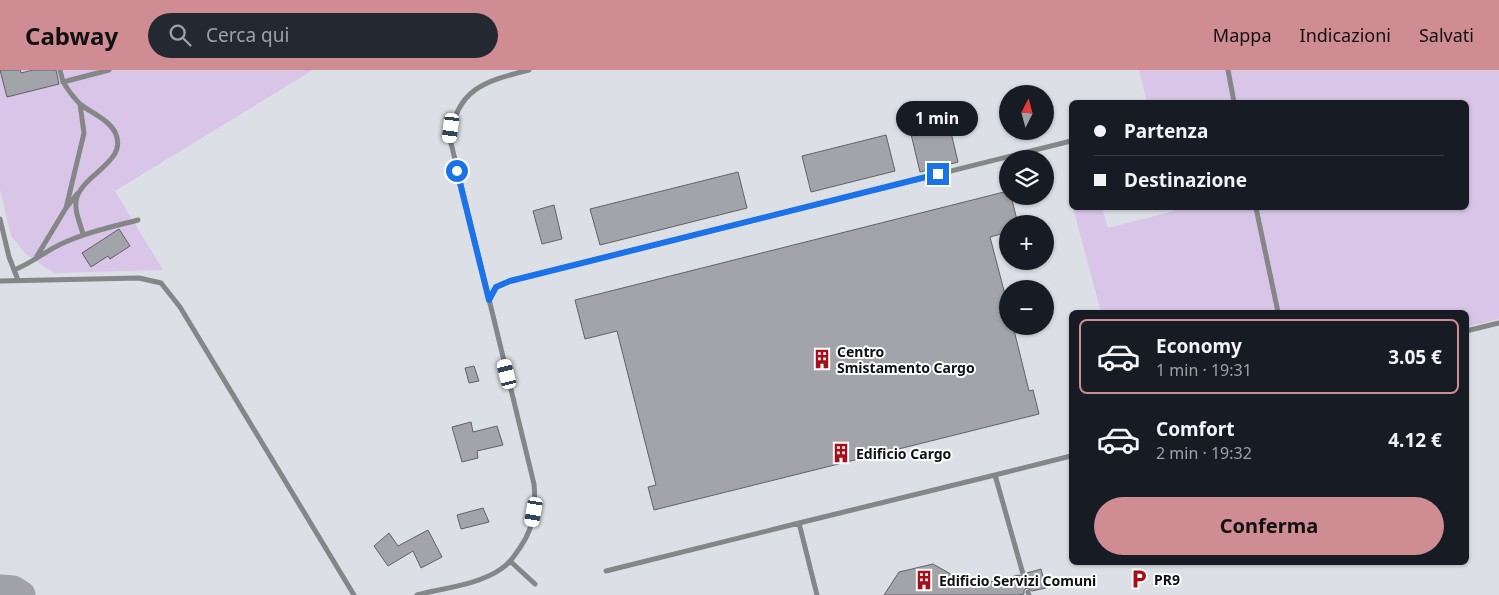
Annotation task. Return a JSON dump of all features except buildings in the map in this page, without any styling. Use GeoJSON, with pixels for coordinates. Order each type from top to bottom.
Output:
{"type":"FeatureCollection","features":[{"type":"Feature","properties":{"kind":"lane"},"geometry":{"type":"LineString","coordinates":[[32,262],[66,208],[118,150],[118,142],[112,126],[80,104],[63,82],[60,70]]}},
{"type":"Feature","properties":{"kind":"lane"},"geometry":{"type":"LineString","coordinates":[[63,82],[109,70]]}},
{"type":"Feature","properties":{"kind":"lane"},"geometry":{"type":"LineString","coordinates":[[417,595],[481,578],[500,570],[510,561],[525,540],[532,526],[536,498],[534,484],[450,139],[451,128],[458,107],[470,92],[487,82],[529,70]]}},
{"type":"Feature","properties":{"kind":"lane"},"geometry":{"type":"LineString","coordinates":[[1228,70],[1234,100]]}},
{"type":"Feature","properties":{"kind":"lane"},"geometry":{"type":"LineString","coordinates":[[66,208],[84,133],[80,104]]}},
{"type":"Feature","properties":{"kind":"lane"},"geometry":{"type":"LineString","coordinates":[[489,300],[496,287],[510,281],[1069,141]]}},
{"type":"Feature","properties":{"kind":"lane"},"geometry":{"type":"LineString","coordinates":[[82,188],[77,197],[76,204],[83,234]]}},
{"type":"Feature","properties":{"kind":"lane"},"geometry":{"type":"LineString","coordinates":[[1256,210],[1278,310]]}},
{"type":"Feature","properties":{"kind":"lane"},"geometry":{"type":"LineString","coordinates":[[0,219],[8,256],[18,280]]}},
{"type":"Feature","properties":{"kind":"lane"},"geometry":{"type":"LineString","coordinates":[[14,270],[83,234],[138,220]]}},
{"type":"Feature","properties":{"kind":"lane"},"geometry":{"type":"LineString","coordinates":[[0,281],[139,278],[162,283],[180,307],[354,595]]}},
{"type":"Feature","properties":{"kind":"lane"},"geometry":{"type":"LineString","coordinates":[[1469,329],[1499,323]]}},
{"type":"Feature","properties":{"kind":"lane"},"geometry":{"type":"LineString","coordinates":[[606,571],[1069,456]]}},
{"type":"Feature","properties":{"kind":"lane"},"geometry":{"type":"LineString","coordinates":[[995,475],[1023,574]]}},
{"type":"Feature","properties":{"kind":"lane"},"geometry":{"type":"LineString","coordinates":[[799,523],[817,595]]}},
{"type":"Feature","properties":{"kind":"lane"},"geometry":{"type":"LineString","coordinates":[[510,561],[535,584]]}},
{"type":"Feature","properties":{"kind":"shaded area"},"geometry":{"type":"Polygon","coordinates":[[[0,70],[313,70],[115,191],[163,270],[54,273],[26,254],[11,236],[0,189],[0,70]]]}},
{"type":"Feature","properties":{"kind":"shaded area"},"geometry":{"type":"Polygon","coordinates":[[[1139,70],[1499,70],[1499,319],[1469,326],[1469,310],[1100,310],[1074,210],[1103,210],[1108,228],[1174,210],[1469,210],[1469,100],[1146,100],[1139,70]]]}},
{"type":"Feature","properties":{"kind":"taxiway"},"geometry":{"type":"LineString","coordinates":[[0,589],[13,590],[21,595]]}},
{"type":"Feature","properties":{"kind":"place","name":"Centro Smistamento Cargo"},"geometry":{"type":"Point","coordinates":[822,359]}},
{"type":"Feature","properties":{"kind":"place","name":"Edificio Cargo"},"geometry":{"type":"Point","coordinates":[841,453]}},
{"type":"Feature","properties":{"kind":"place","name":"PR9"},"geometry":{"type":"Point","coordinates":[1139,579]}},
{"type":"Feature","properties":{"kind":"place","name":"Edificio Servizi Comuni"},"geometry":{"type":"Point","coordinates":[924,580]}},
{"type":"Feature","properties":{"kind":"route"},"geometry":{"type":"LineString","coordinates":[[457,171],[489,300],[496,287],[510,281],[938,174]]}}]}
